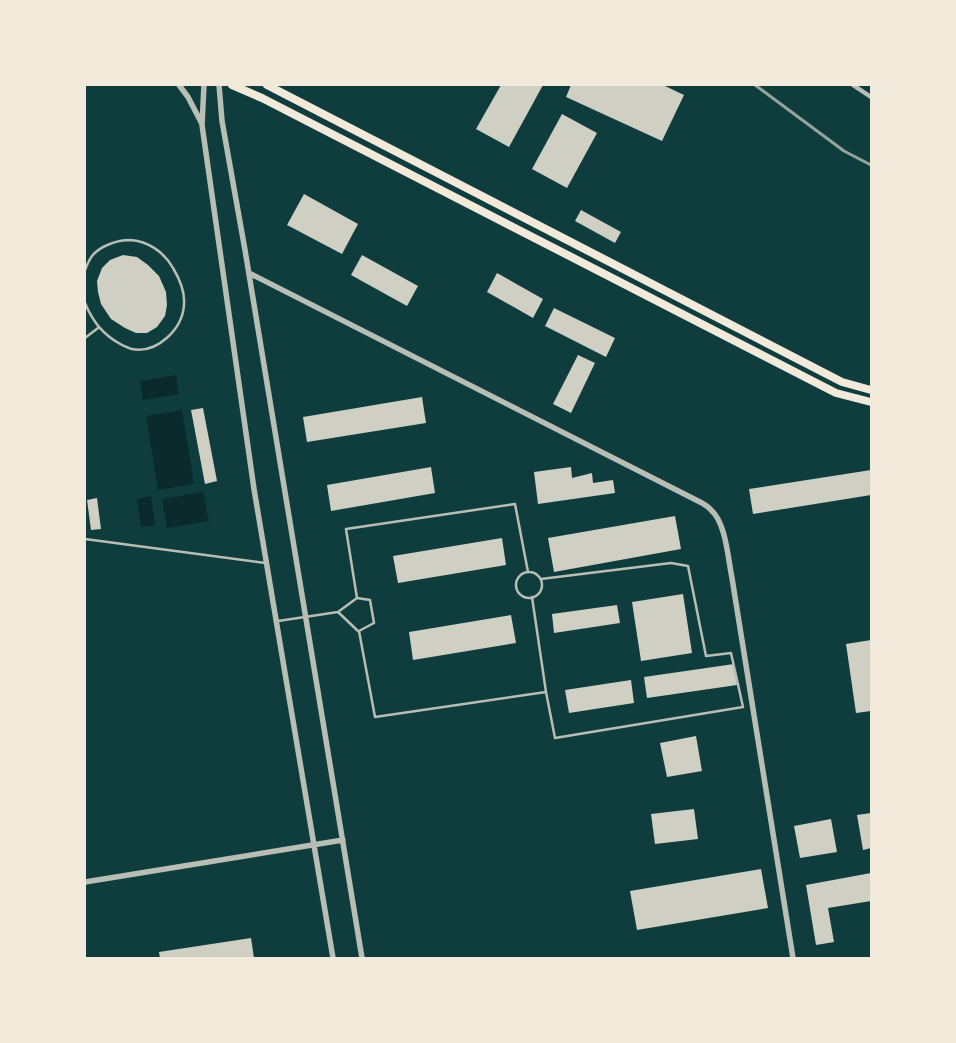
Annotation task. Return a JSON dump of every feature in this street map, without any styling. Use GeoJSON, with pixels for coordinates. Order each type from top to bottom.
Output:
{"type":"FeatureCollection","features":[{"type":"Feature","properties":{"kind":"highway"},"geometry":{"type":"LineString","coordinates":[[232,85],[271,102],[836,393],[871,402]]}},
{"type":"Feature","properties":{"kind":"highway"},"geometry":{"type":"LineString","coordinates":[[267,85],[842,382],[871,390]]}},
{"type":"Feature","properties":{"kind":"street"},"geometry":{"type":"LineString","coordinates":[[179,85],[188,97],[202,125]]}},
{"type":"Feature","properties":{"kind":"street"},"geometry":{"type":"LineString","coordinates":[[204,85],[202,125],[254,489],[333,958]]}},
{"type":"Feature","properties":{"kind":"street"},"geometry":{"type":"LineString","coordinates":[[219,85],[222,121],[249,273],[362,958]]}},
{"type":"Feature","properties":{"kind":"street"},"geometry":{"type":"LineString","coordinates":[[853,85],[871,97]]}},
{"type":"Feature","properties":{"kind":"street"},"geometry":{"type":"LineString","coordinates":[[249,273],[702,503],[712,510],[724,536],[732,578],[793,958]]}},
{"type":"Feature","properties":{"kind":"street"},"geometry":{"type":"LineString","coordinates":[[85,882],[343,840]]}},
{"type":"Feature","properties":{"kind":"lane"},"geometry":{"type":"LineString","coordinates":[[85,270],[92,256],[105,246],[126,240],[142,241],[157,250],[170,262],[179,279],[185,303],[181,319],[172,333],[159,344],[143,350],[131,349],[113,340],[98,328],[90,316],[85,303]]}},
{"type":"Feature","properties":{"kind":"lane"},"geometry":{"type":"LineString","coordinates":[[85,338],[98,328]]}},
{"type":"Feature","properties":{"kind":"lane"},"geometry":{"type":"LineString","coordinates":[[357,598],[346,529],[515,504],[528,572]]}},
{"type":"Feature","properties":{"kind":"lane"},"geometry":{"type":"LineString","coordinates":[[85,539],[266,564]]}},
{"type":"Feature","properties":{"kind":"lane"},"geometry":{"type":"LineString","coordinates":[[532,597],[555,738],[743,706],[731,653],[706,656],[688,566],[671,563],[540,579]]}},
{"type":"Feature","properties":{"kind":"lane"},"geometry":{"type":"LineString","coordinates":[[528,572],[536,573],[540,579],[542,586],[538,593],[532,597],[523,596],[517,590],[516,582],[520,575],[528,572]]}},
{"type":"Feature","properties":{"kind":"lane"},"geometry":{"type":"LineString","coordinates":[[276,621],[338,612],[357,598],[370,600],[374,623],[359,631]]}},
{"type":"Feature","properties":{"kind":"lane"},"geometry":{"type":"LineString","coordinates":[[338,612],[359,631],[376,717],[546,692]]}},
{"type":"Feature","properties":{"kind":"water"},"geometry":{"type":"Polygon","coordinates":[[[176,375],[179,394],[143,400],[140,381],[176,375]]]}},
{"type":"Feature","properties":{"kind":"water"},"geometry":{"type":"Polygon","coordinates":[[[182,410],[194,484],[158,490],[146,416],[182,410]]]}},
{"type":"Feature","properties":{"kind":"water"},"geometry":{"type":"Polygon","coordinates":[[[203,492],[209,521],[167,528],[162,499],[203,492]]]}},
{"type":"Feature","properties":{"kind":"water"},"geometry":{"type":"Polygon","coordinates":[[[151,496],[155,525],[141,527],[137,499],[151,496]]]}},
{"type":"Feature","properties":{"kind":"building"},"geometry":{"type":"Polygon","coordinates":[[[501,85],[543,85],[509,147],[476,129],[501,85]]]}},
{"type":"Feature","properties":{"kind":"building"},"geometry":{"type":"Polygon","coordinates":[[[571,85],[663,85],[684,95],[662,141],[566,97],[571,85]]]}},
{"type":"Feature","properties":{"kind":"building"},"geometry":{"type":"Polygon","coordinates":[[[562,114],[597,133],[567,188],[532,169],[562,114]]]}},
{"type":"Feature","properties":{"kind":"building"},"geometry":{"type":"Polygon","coordinates":[[[304,194],[358,224],[342,254],[287,225],[304,194]]]}},
{"type":"Feature","properties":{"kind":"building"},"geometry":{"type":"Polygon","coordinates":[[[581,210],[621,232],[615,243],[575,221],[581,210]]]}},
{"type":"Feature","properties":{"kind":"building"},"geometry":{"type":"Polygon","coordinates":[[[123,255],[137,257],[148,265],[159,276],[166,292],[167,305],[165,316],[157,327],[147,333],[136,333],[125,328],[111,319],[101,304],[97,281],[102,268],[110,260],[123,255]]]}},
{"type":"Feature","properties":{"kind":"building"},"geometry":{"type":"Polygon","coordinates":[[[362,255],[418,286],[407,306],[351,275],[362,255]]]}},
{"type":"Feature","properties":{"kind":"building"},"geometry":{"type":"Polygon","coordinates":[[[497,273],[543,299],[533,318],[487,292],[497,273]]]}},
{"type":"Feature","properties":{"kind":"building"},"geometry":{"type":"Polygon","coordinates":[[[554,308],[615,338],[606,357],[545,326],[554,308]]]}},
{"type":"Feature","properties":{"kind":"building"},"geometry":{"type":"Polygon","coordinates":[[[578,355],[595,363],[571,413],[553,404],[578,355]]]}},
{"type":"Feature","properties":{"kind":"building"},"geometry":{"type":"Polygon","coordinates":[[[422,397],[426,423],[307,442],[303,417],[422,397]]]}},
{"type":"Feature","properties":{"kind":"building"},"geometry":{"type":"Polygon","coordinates":[[[203,408],[217,481],[205,484],[191,410],[203,408]]]}},
{"type":"Feature","properties":{"kind":"building"},"geometry":{"type":"Polygon","coordinates":[[[431,467],[435,493],[331,511],[327,485],[431,467]]]}},
{"type":"Feature","properties":{"kind":"building"},"geometry":{"type":"Polygon","coordinates":[[[571,467],[572,478],[592,473],[593,483],[613,480],[615,493],[538,504],[534,472],[571,467]]]}},
{"type":"Feature","properties":{"kind":"building"},"geometry":{"type":"Polygon","coordinates":[[[871,470],[871,495],[753,514],[749,489],[871,470]]]}},
{"type":"Feature","properties":{"kind":"building"},"geometry":{"type":"Polygon","coordinates":[[[97,498],[101,529],[91,530],[87,500],[97,498]]]}},
{"type":"Feature","properties":{"kind":"building"},"geometry":{"type":"Polygon","coordinates":[[[675,516],[681,549],[554,572],[548,538],[675,516]]]}},
{"type":"Feature","properties":{"kind":"building"},"geometry":{"type":"Polygon","coordinates":[[[502,538],[506,565],[398,583],[393,556],[502,538]]]}},
{"type":"Feature","properties":{"kind":"building"},"geometry":{"type":"Polygon","coordinates":[[[683,594],[692,653],[641,661],[632,602],[683,594]]]}},
{"type":"Feature","properties":{"kind":"building"},"geometry":{"type":"Polygon","coordinates":[[[617,605],[620,623],[554,633],[552,614],[617,605]]]}},
{"type":"Feature","properties":{"kind":"building"},"geometry":{"type":"Polygon","coordinates":[[[511,615],[516,643],[413,660],[409,632],[511,615]]]}},
{"type":"Feature","properties":{"kind":"building"},"geometry":{"type":"Polygon","coordinates":[[[871,640],[871,711],[856,713],[846,644],[871,640]]]}},
{"type":"Feature","properties":{"kind":"building"},"geometry":{"type":"Polygon","coordinates":[[[734,664],[737,685],[647,698],[644,677],[734,664]]]}},
{"type":"Feature","properties":{"kind":"building"},"geometry":{"type":"Polygon","coordinates":[[[631,680],[634,703],[569,713],[565,690],[631,680]]]}},
{"type":"Feature","properties":{"kind":"building"},"geometry":{"type":"Polygon","coordinates":[[[696,736],[702,771],[667,777],[660,743],[696,736]]]}},
{"type":"Feature","properties":{"kind":"building"},"geometry":{"type":"Polygon","coordinates":[[[694,809],[698,839],[655,844],[651,814],[694,809]]]}},
{"type":"Feature","properties":{"kind":"building"},"geometry":{"type":"Polygon","coordinates":[[[871,813],[871,848],[863,850],[857,815],[871,813]]]}},
{"type":"Feature","properties":{"kind":"building"},"geometry":{"type":"Polygon","coordinates":[[[831,819],[837,852],[800,858],[794,826],[831,819]]]}},
{"type":"Feature","properties":{"kind":"building"},"geometry":{"type":"Polygon","coordinates":[[[761,869],[768,908],[637,930],[630,891],[761,869]]]}},
{"type":"Feature","properties":{"kind":"building"},"geometry":{"type":"Polygon","coordinates":[[[871,873],[871,901],[828,908],[834,942],[816,945],[806,885],[871,873]]]}},
{"type":"Feature","properties":{"kind":"building"},"geometry":{"type":"Polygon","coordinates":[[[251,938],[254,958],[160,958],[159,952],[251,938]]]}},
{"type":"Feature","properties":{"kind":"railway"},"geometry":{"type":"LineString","coordinates":[[755,85],[844,151],[871,165]]}}]}
